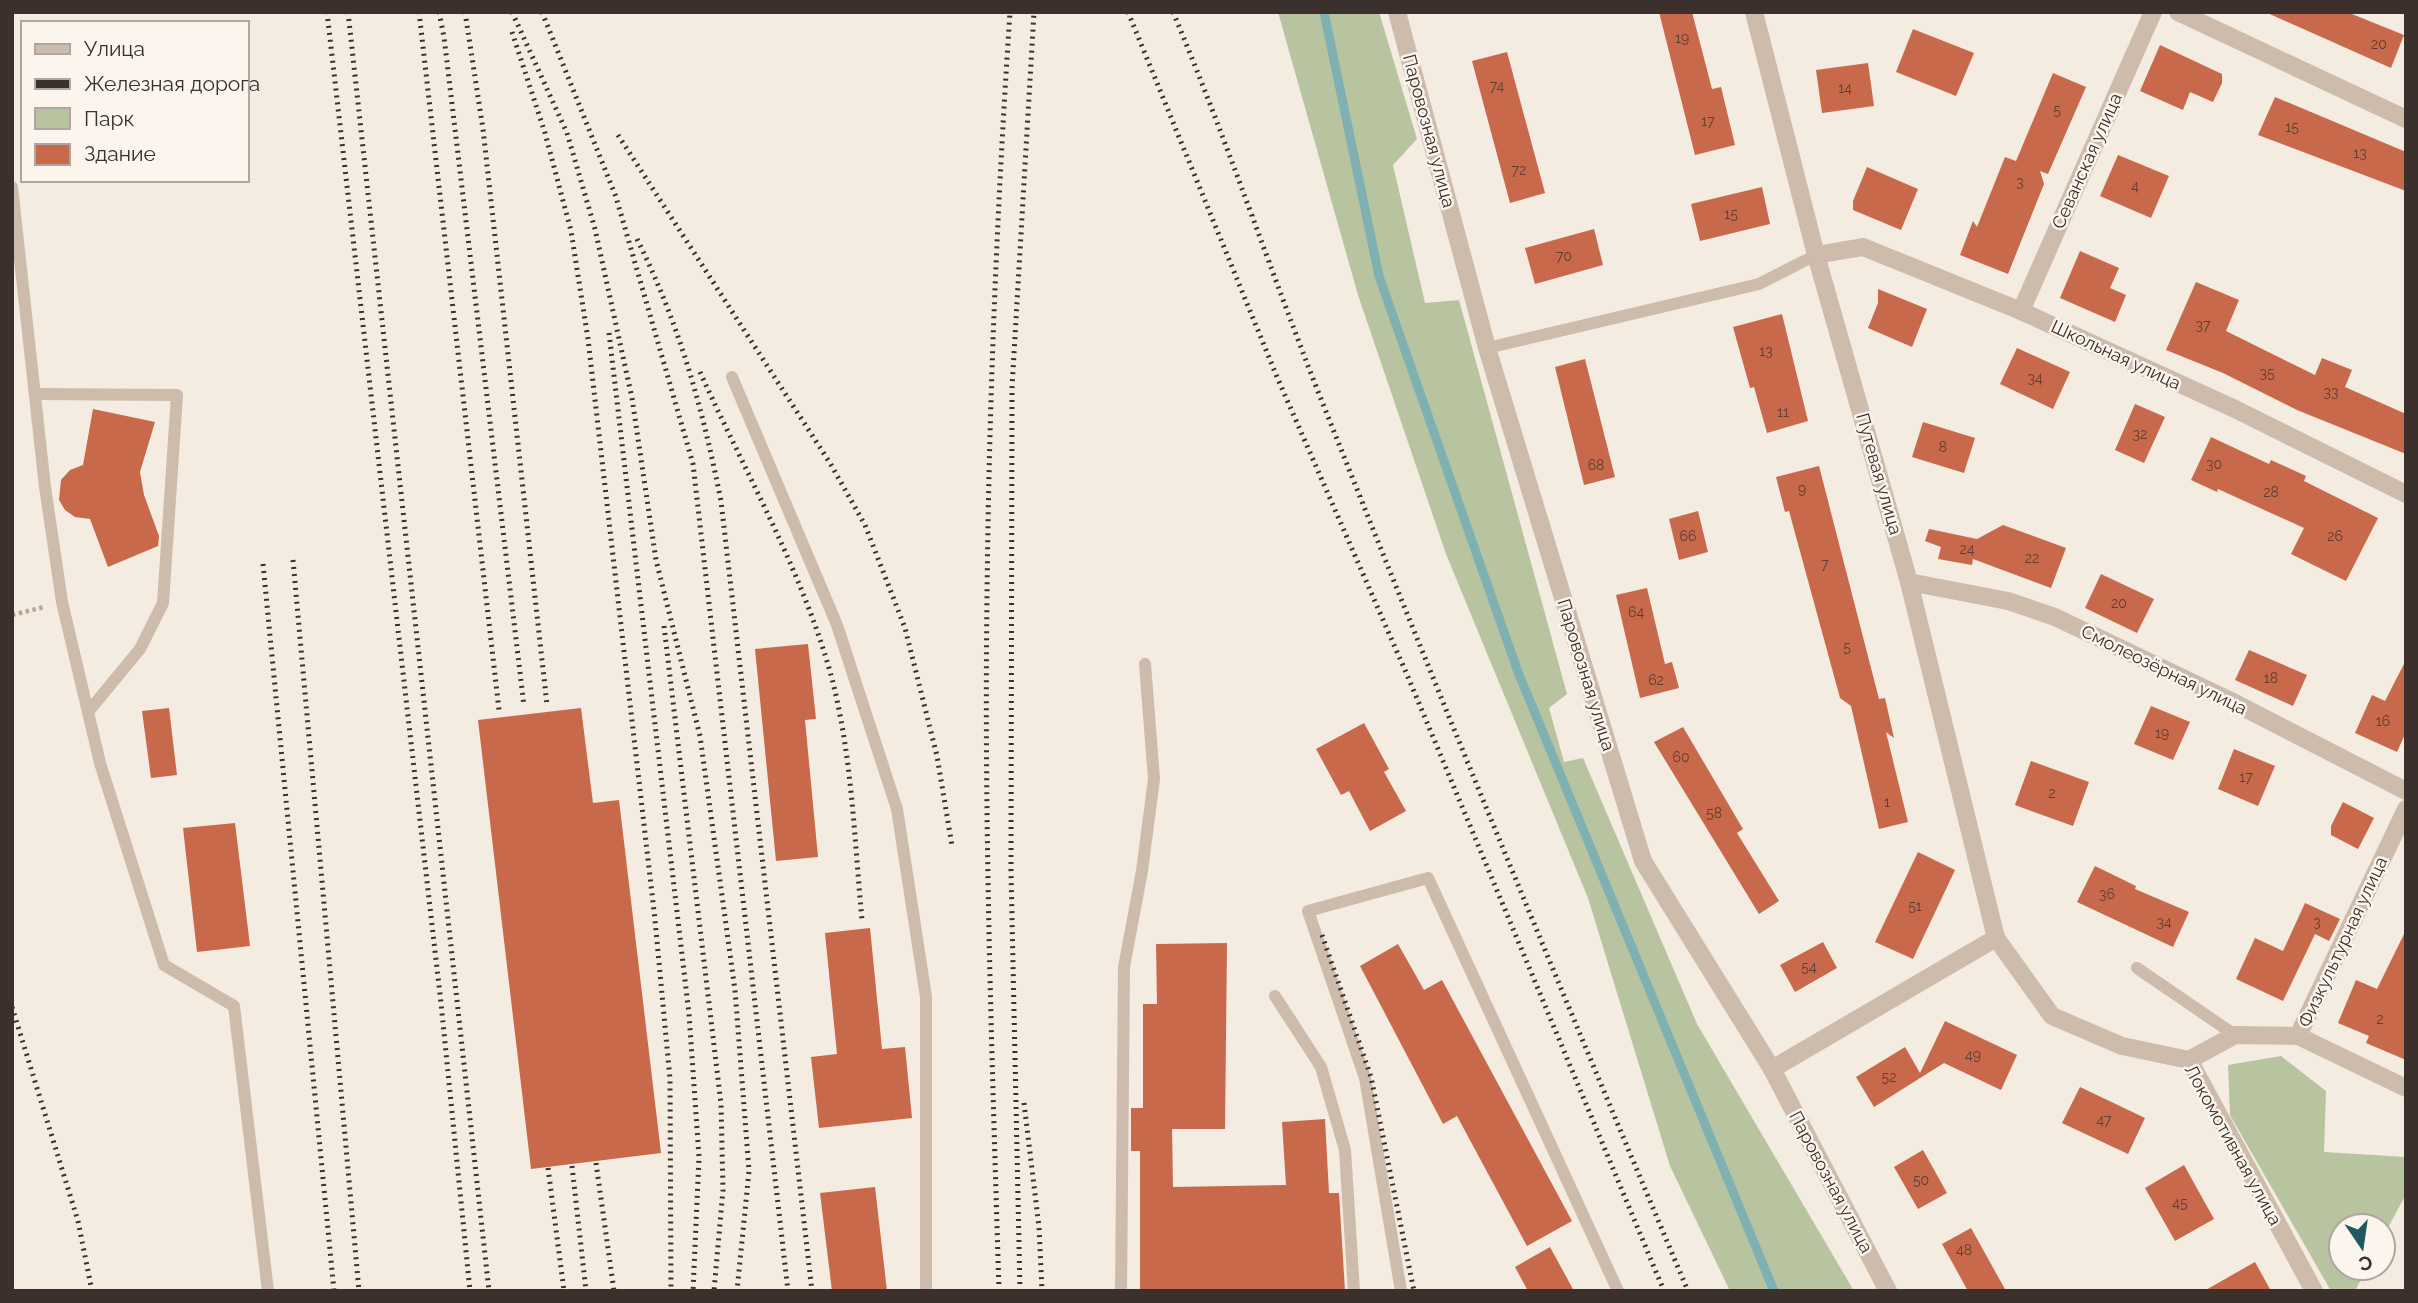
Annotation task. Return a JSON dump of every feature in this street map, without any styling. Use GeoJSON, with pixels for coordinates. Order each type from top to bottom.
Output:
{"type":"FeatureCollection","features":[{"type":"Feature","properties":{"kind":"street","name":"Паровозная улица"},"geometry":{"type":"LineString","coordinates":[[1397,12],[1486,348],[1643,861],[1772,1069],[1888,1291]]}},
{"type":"Feature","properties":{"kind":"street","name":"Путевая улица"},"geometry":{"type":"LineString","coordinates":[[1754,12],[1816,255],[1909,582],[1996,938]]}},
{"type":"Feature","properties":{"kind":"street","name":"Севанская улица"},"geometry":{"type":"LineString","coordinates":[[2021,311],[2153,12]]}},
{"type":"Feature","properties":{"kind":"street"},"geometry":{"type":"LineString","coordinates":[[2178,12],[2406,119]]}},
{"type":"Feature","properties":{"kind":"street","name":"Школьная улица"},"geometry":{"type":"LineString","coordinates":[[1816,255],[1863,247],[2021,311],[2235,409],[2406,494]]}},
{"type":"Feature","properties":{"kind":"street","name":"Смолеозёрная улица"},"geometry":{"type":"LineString","coordinates":[[1909,582],[2008,601],[2055,617],[2231,701],[2406,791]]}},
{"type":"Feature","properties":{"kind":"street","name":"Физкультурная улица"},"geometry":{"type":"LineString","coordinates":[[2298,1036],[2406,809]]}},
{"type":"Feature","properties":{"kind":"street"},"geometry":{"type":"LineString","coordinates":[[1772,1069],[1996,938]]}},
{"type":"Feature","properties":{"kind":"street","name":"Локомотивная улица"},"geometry":{"type":"LineString","coordinates":[[1996,938],[2052,1016],[2122,1046],[2189,1060],[2314,1291]]}},
{"type":"Feature","properties":{"kind":"street"},"geometry":{"type":"LineString","coordinates":[[2189,1060],[2235,1035],[2298,1036],[2406,1088]]}},
{"type":"Feature","properties":{"kind":"lane"},"geometry":{"type":"LineString","coordinates":[[12,187],[62,602],[100,762],[164,965],[234,1006],[268,1291]]}},
{"type":"Feature","properties":{"kind":"lane"},"geometry":{"type":"LineString","coordinates":[[1486,348],[1759,284],[1816,255]]}},
{"type":"Feature","properties":{"kind":"lane"},"geometry":{"type":"LineString","coordinates":[[732,377],[837,625],[897,809],[926,997],[926,1291]]}},
{"type":"Feature","properties":{"kind":"lane"},"geometry":{"type":"LineString","coordinates":[[35,394],[177,395],[163,603],[140,649],[88,712]]}},
{"type":"Feature","properties":{"kind":"lane"},"geometry":{"type":"LineString","coordinates":[[1121,1291],[1124,967],[1142,871],[1154,779],[1145,664]]}},
{"type":"Feature","properties":{"kind":"lane"},"geometry":{"type":"LineString","coordinates":[[1401,1291],[1364,1078],[1308,911],[1428,878],[1618,1291]]}},
{"type":"Feature","properties":{"kind":"lane"},"geometry":{"type":"LineString","coordinates":[[2137,968],[2235,1035]]}},
{"type":"Feature","properties":{"kind":"lane"},"geometry":{"type":"LineString","coordinates":[[1275,996],[1321,1067],[1345,1150],[1354,1291]]}},
{"type":"Feature","properties":{"kind":"path"},"geometry":{"type":"LineString","coordinates":[[12,615],[62,602]]}},
{"type":"Feature","properties":{"kind":"green space"},"geometry":{"type":"Polygon","coordinates":[[[1278,12],[1379,12],[1417,139],[1393,165],[1425,303],[1459,300],[1567,694],[1549,708],[1564,762],[1583,758],[1697,1024],[1854,1291],[1730,1291],[1670,1166],[1588,898],[1446,554],[1358,295],[1278,12]]]}},
{"type":"Feature","properties":{"kind":"green space"},"geometry":{"type":"Polygon","coordinates":[[[2281,1056],[2326,1091],[2324,1152],[2406,1157],[2406,1194],[2396,1212],[2327,1212],[2327,1282],[2360,1282],[2355,1291],[2331,1291],[2230,1115],[2228,1065],[2281,1056]]]}},
{"type":"Feature","properties":{"kind":"building"},"geometry":{"type":"Polygon","coordinates":[[[1659,12],[1692,12],[1712,89],[1721,87],[1735,145],[1695,155],[1659,12]]]}},
{"type":"Feature","properties":{"kind":"building"},"geometry":{"type":"Polygon","coordinates":[[[2265,12],[2347,12],[2404,35],[2391,68],[2265,12]]]}},
{"type":"Feature","properties":{"kind":"building"},"geometry":{"type":"Polygon","coordinates":[[[1913,29],[1974,53],[1956,96],[1896,72],[1913,29]]]}},
{"type":"Feature","properties":{"kind":"building"},"geometry":{"type":"Polygon","coordinates":[[[2160,45],[2222,74],[2222,83],[2213,102],[2190,92],[2183,110],[2140,91],[2160,45]]]}},
{"type":"Feature","properties":{"kind":"building"},"geometry":{"type":"Polygon","coordinates":[[[1507,52],[1545,193],[1510,203],[1472,61],[1507,52]]]}},
{"type":"Feature","properties":{"kind":"building"},"geometry":{"type":"Polygon","coordinates":[[[1868,63],[1874,106],[1822,113],[1816,70],[1868,63]]]}},
{"type":"Feature","properties":{"kind":"building"},"geometry":{"type":"Polygon","coordinates":[[[2053,73],[2086,87],[2048,174],[2040,171],[2044,184],[2008,274],[1960,255],[1973,221],[1977,227],[2005,157],[2016,161],[2053,73]]]}},
{"type":"Feature","properties":{"kind":"building"},"geometry":{"type":"Polygon","coordinates":[[[2275,97],[2406,152],[2406,191],[2258,135],[2275,97]]]}},
{"type":"Feature","properties":{"kind":"building"},"geometry":{"type":"Polygon","coordinates":[[[2118,155],[2169,176],[2151,218],[2100,196],[2118,155]]]}},
{"type":"Feature","properties":{"kind":"building"},"geometry":{"type":"Polygon","coordinates":[[[1867,167],[1918,189],[1901,230],[1853,210],[1853,201],[1867,167]]]}},
{"type":"Feature","properties":{"kind":"building"},"geometry":{"type":"Polygon","coordinates":[[[1762,187],[1770,224],[1700,241],[1691,204],[1762,187]]]}},
{"type":"Feature","properties":{"kind":"building"},"geometry":{"type":"Polygon","coordinates":[[[1594,229],[1603,265],[1535,284],[1525,248],[1594,229]]]}},
{"type":"Feature","properties":{"kind":"building"},"geometry":{"type":"Polygon","coordinates":[[[2080,251],[2119,268],[2110,288],[2126,295],[2115,322],[2060,298],[2080,251]]]}},
{"type":"Feature","properties":{"kind":"building"},"geometry":{"type":"Polygon","coordinates":[[[2196,282],[2239,300],[2226,331],[2315,375],[2322,358],[2352,370],[2345,387],[2406,414],[2406,454],[2297,410],[2223,373],[2166,350],[2196,282]]]}},
{"type":"Feature","properties":{"kind":"building"},"geometry":{"type":"Polygon","coordinates":[[[1878,289],[1927,309],[1912,347],[1868,328],[1878,303],[1878,289]]]}},
{"type":"Feature","properties":{"kind":"building"},"geometry":{"type":"Polygon","coordinates":[[[1782,314],[1808,421],[1767,433],[1754,387],[1750,388],[1733,327],[1782,314]]]}},
{"type":"Feature","properties":{"kind":"building"},"geometry":{"type":"Polygon","coordinates":[[[2017,348],[2070,372],[2053,409],[2000,384],[2017,348]]]}},
{"type":"Feature","properties":{"kind":"building"},"geometry":{"type":"Polygon","coordinates":[[[1585,359],[1615,477],[1584,485],[1555,367],[1585,359]]]}},
{"type":"Feature","properties":{"kind":"building"},"geometry":{"type":"Polygon","coordinates":[[[2135,404],[2165,417],[2144,463],[2115,450],[2135,404]]]}},
{"type":"Feature","properties":{"kind":"building"},"geometry":{"type":"Polygon","coordinates":[[[93,409],[155,422],[140,472],[144,495],[159,536],[158,546],[108,567],[90,519],[75,517],[65,510],[59,500],[61,480],[70,470],[83,465],[93,409]]]}},
{"type":"Feature","properties":{"kind":"building"},"geometry":{"type":"Polygon","coordinates":[[[1923,422],[1975,438],[1964,473],[1912,457],[1923,422]]]}},
{"type":"Feature","properties":{"kind":"building"},"geometry":{"type":"Polygon","coordinates":[[[2211,437],[2269,464],[2271,460],[2306,476],[2304,481],[2378,518],[2346,581],[2291,554],[2304,528],[2218,489],[2217,492],[2191,480],[2211,437]]]}},
{"type":"Feature","properties":{"kind":"building"},"geometry":{"type":"Polygon","coordinates":[[[1819,466],[1879,699],[1885,698],[1894,738],[1886,732],[1908,822],[1879,829],[1851,706],[1840,698],[1789,511],[1785,512],[1776,477],[1819,466]]]}},
{"type":"Feature","properties":{"kind":"building"},"geometry":{"type":"Polygon","coordinates":[[[1698,511],[1708,552],[1679,560],[1669,519],[1698,511]]]}},
{"type":"Feature","properties":{"kind":"building"},"geometry":{"type":"Polygon","coordinates":[[[2003,525],[2066,548],[2051,588],[1973,559],[1972,565],[1938,559],[1941,547],[1925,541],[1929,529],[1977,539],[2003,525]]]}},
{"type":"Feature","properties":{"kind":"building"},"geometry":{"type":"Polygon","coordinates":[[[2101,574],[2154,599],[2137,633],[2085,608],[2101,574]]]}},
{"type":"Feature","properties":{"kind":"building"},"geometry":{"type":"Polygon","coordinates":[[[1647,588],[1665,664],[1672,662],[1679,688],[1640,698],[1616,595],[1647,588]]]}},
{"type":"Feature","properties":{"kind":"building"},"geometry":{"type":"Polygon","coordinates":[[[808,644],[816,719],[805,720],[818,857],[776,861],[755,649],[808,644]]]}},
{"type":"Feature","properties":{"kind":"building"},"geometry":{"type":"Polygon","coordinates":[[[2249,650],[2307,675],[2293,706],[2235,680],[2249,650]]]}},
{"type":"Feature","properties":{"kind":"building"},"geometry":{"type":"Polygon","coordinates":[[[2406,660],[2406,732],[2397,752],[2355,733],[2372,695],[2385,701],[2406,660]]]}},
{"type":"Feature","properties":{"kind":"building"},"geometry":{"type":"Polygon","coordinates":[[[2151,706],[2190,722],[2173,760],[2134,744],[2151,706]]]}},
{"type":"Feature","properties":{"kind":"building"},"geometry":{"type":"Polygon","coordinates":[[[169,708],[177,775],[151,778],[142,711],[169,708]]]}},
{"type":"Feature","properties":{"kind":"building"},"geometry":{"type":"Polygon","coordinates":[[[581,708],[593,803],[619,800],[661,1153],[531,1169],[478,720],[581,708]]]}},
{"type":"Feature","properties":{"kind":"building"},"geometry":{"type":"Polygon","coordinates":[[[1364,723],[1389,769],[1384,772],[1406,811],[1370,831],[1349,791],[1341,795],[1316,749],[1364,723]]]}},
{"type":"Feature","properties":{"kind":"building"},"geometry":{"type":"Polygon","coordinates":[[[1683,727],[1743,829],[1737,833],[1779,901],[1759,914],[1654,742],[1683,727]]]}},
{"type":"Feature","properties":{"kind":"building"},"geometry":{"type":"Polygon","coordinates":[[[2234,749],[2275,766],[2258,806],[2218,789],[2234,749]]]}},
{"type":"Feature","properties":{"kind":"building"},"geometry":{"type":"Polygon","coordinates":[[[2031,761],[2089,782],[2073,826],[2015,805],[2031,761]]]}},
{"type":"Feature","properties":{"kind":"building"},"geometry":{"type":"Polygon","coordinates":[[[2343,802],[2374,818],[2358,849],[2331,835],[2331,826],[2343,802]]]}},
{"type":"Feature","properties":{"kind":"building"},"geometry":{"type":"Polygon","coordinates":[[[235,823],[250,946],[197,952],[183,828],[235,823]]]}},
{"type":"Feature","properties":{"kind":"building"},"geometry":{"type":"Polygon","coordinates":[[[1918,852],[1955,870],[1913,959],[1875,942],[1918,852]]]}},
{"type":"Feature","properties":{"kind":"building"},"geometry":{"type":"Polygon","coordinates":[[[2095,866],[2136,886],[2135,889],[2189,912],[2173,947],[2077,902],[2095,866]]]}},
{"type":"Feature","properties":{"kind":"building"},"geometry":{"type":"Polygon","coordinates":[[[2305,903],[2340,919],[2329,941],[2315,934],[2283,1001],[2236,979],[2255,938],[2283,951],[2305,903]]]}},
{"type":"Feature","properties":{"kind":"building"},"geometry":{"type":"Polygon","coordinates":[[[870,928],[882,1049],[905,1047],[912,1118],[819,1128],[811,1057],[837,1054],[825,933],[870,928]]]}},
{"type":"Feature","properties":{"kind":"building"},"geometry":{"type":"Polygon","coordinates":[[[2406,930],[2406,1060],[2366,1043],[2369,1036],[2338,1023],[2356,980],[2377,989],[2406,930]]]}},
{"type":"Feature","properties":{"kind":"building"},"geometry":{"type":"Polygon","coordinates":[[[1823,942],[1837,968],[1795,992],[1780,965],[1823,942]]]}},
{"type":"Feature","properties":{"kind":"building"},"geometry":{"type":"Polygon","coordinates":[[[1227,943],[1225,1129],[1172,1129],[1173,1187],[1286,1185],[1282,1122],[1325,1119],[1329,1193],[1339,1193],[1345,1291],[1140,1291],[1140,1151],[1131,1151],[1131,1108],[1143,1108],[1143,1004],[1157,1004],[1156,944],[1227,943]]]}},
{"type":"Feature","properties":{"kind":"building"},"geometry":{"type":"Polygon","coordinates":[[[1398,944],[1424,990],[1442,980],[1572,1221],[1527,1246],[1457,1116],[1443,1124],[1360,966],[1398,944]]]}},
{"type":"Feature","properties":{"kind":"building"},"geometry":{"type":"Polygon","coordinates":[[[1945,1021],[2017,1055],[2001,1090],[1944,1063],[1874,1107],[1856,1077],[1905,1047],[1920,1073],[1945,1021]]]}},
{"type":"Feature","properties":{"kind":"building"},"geometry":{"type":"Polygon","coordinates":[[[2080,1087],[2145,1118],[2128,1154],[2062,1123],[2080,1087]]]}},
{"type":"Feature","properties":{"kind":"building"},"geometry":{"type":"Polygon","coordinates":[[[1923,1150],[1947,1193],[1918,1209],[1894,1167],[1923,1150]]]}},
{"type":"Feature","properties":{"kind":"building"},"geometry":{"type":"Polygon","coordinates":[[[2184,1165],[2214,1219],[2175,1241],[2145,1188],[2184,1165]]]}},
{"type":"Feature","properties":{"kind":"building"},"geometry":{"type":"Polygon","coordinates":[[[875,1187],[887,1291],[832,1291],[820,1193],[875,1187]]]}},
{"type":"Feature","properties":{"kind":"building"},"geometry":{"type":"Polygon","coordinates":[[[1971,1228],[2006,1291],[1968,1291],[1942,1244],[1971,1228]]]}},
{"type":"Feature","properties":{"kind":"building"},"geometry":{"type":"Polygon","coordinates":[[[1550,1247],[1574,1291],[1528,1291],[1515,1267],[1550,1247]]]}},
{"type":"Feature","properties":{"kind":"building"},"geometry":{"type":"Polygon","coordinates":[[[2255,1262],[2271,1291],[2204,1291],[2255,1262]]]}},
{"type":"Feature","properties":{"kind":"waterway"},"geometry":{"type":"LineString","coordinates":[[1324,12],[1379,276],[1518,672],[1774,1291]]}},
{"type":"Feature","properties":{"kind":"railway"},"geometry":{"type":"LineString","coordinates":[[327,12],[441,1003],[470,1291]]}},
{"type":"Feature","properties":{"kind":"railway"},"geometry":{"type":"LineString","coordinates":[[348,12],[489,1291]]}},
{"type":"Feature","properties":{"kind":"railway"},"geometry":{"type":"LineString","coordinates":[[419,12],[499,710]]}},
{"type":"Feature","properties":{"kind":"railway"},"geometry":{"type":"LineString","coordinates":[[439,12],[524,706]]}},
{"type":"Feature","properties":{"kind":"railway"},"geometry":{"type":"LineString","coordinates":[[465,12],[483,129],[547,705]]}},
{"type":"Feature","properties":{"kind":"railway"},"geometry":{"type":"LineString","coordinates":[[512,12],[567,133],[595,229],[632,398],[656,560],[700,736],[735,990],[749,1171],[737,1291]]}},
{"type":"Feature","properties":{"kind":"railway"},"geometry":{"type":"LineString","coordinates":[[542,12],[616,197],[693,464],[788,1291]]}},
{"type":"Feature","properties":{"kind":"railway"},"geometry":{"type":"LineString","coordinates":[[999,1291],[991,1031],[986,684],[994,304],[1010,12]]}},
{"type":"Feature","properties":{"kind":"railway"},"geometry":{"type":"LineString","coordinates":[[1020,1291],[1011,871],[1012,388],[1034,12]]}},
{"type":"Feature","properties":{"kind":"railway"},"geometry":{"type":"LineString","coordinates":[[1128,12],[1277,377],[1408,677],[1664,1291]]}},
{"type":"Feature","properties":{"kind":"railway"},"geometry":{"type":"LineString","coordinates":[[1173,12],[1364,506],[1688,1291]]}},
{"type":"Feature","properties":{"kind":"railway"},"geometry":{"type":"LineString","coordinates":[[512,32],[545,133],[571,231],[588,339],[655,920],[670,1079],[671,1291]]}},
{"type":"Feature","properties":{"kind":"railway"},"geometry":{"type":"LineString","coordinates":[[618,135],[830,463],[865,525],[905,628],[937,756],[952,846]]}},
{"type":"Feature","properties":{"kind":"railway"},"geometry":{"type":"LineString","coordinates":[[637,239],[666,303],[688,367],[721,501],[812,1291]]}},
{"type":"Feature","properties":{"kind":"railway"},"geometry":{"type":"LineString","coordinates":[[609,333],[689,1014],[699,1157],[693,1291]]}},
{"type":"Feature","properties":{"kind":"railway"},"geometry":{"type":"LineString","coordinates":[[700,372],[787,555],[829,668],[843,730],[862,920]]}},
{"type":"Feature","properties":{"kind":"railway"},"geometry":{"type":"LineString","coordinates":[[293,560],[359,1291]]}},
{"type":"Feature","properties":{"kind":"railway"},"geometry":{"type":"LineString","coordinates":[[263,564],[334,1291]]}},
{"type":"Feature","properties":{"kind":"railway"},"geometry":{"type":"LineString","coordinates":[[664,626],[721,1104],[723,1190],[714,1291]]}},
{"type":"Feature","properties":{"kind":"railway"},"geometry":{"type":"LineString","coordinates":[[1322,935],[1371,1077],[1414,1291]]}},
{"type":"Feature","properties":{"kind":"railway"},"geometry":{"type":"LineString","coordinates":[[12,1007],[78,1221],[92,1291]]}},
{"type":"Feature","properties":{"kind":"railway"},"geometry":{"type":"LineString","coordinates":[[1024,1103],[1039,1227],[1042,1291]]}},
{"type":"Feature","properties":{"kind":"railway"},"geometry":{"type":"LineString","coordinates":[[596,1163],[614,1291]]}},
{"type":"Feature","properties":{"kind":"railway"},"geometry":{"type":"LineString","coordinates":[[572,1166],[586,1291]]}},
{"type":"Feature","properties":{"kind":"railway"},"geometry":{"type":"LineString","coordinates":[[548,1168],[564,1291]]}}]}
